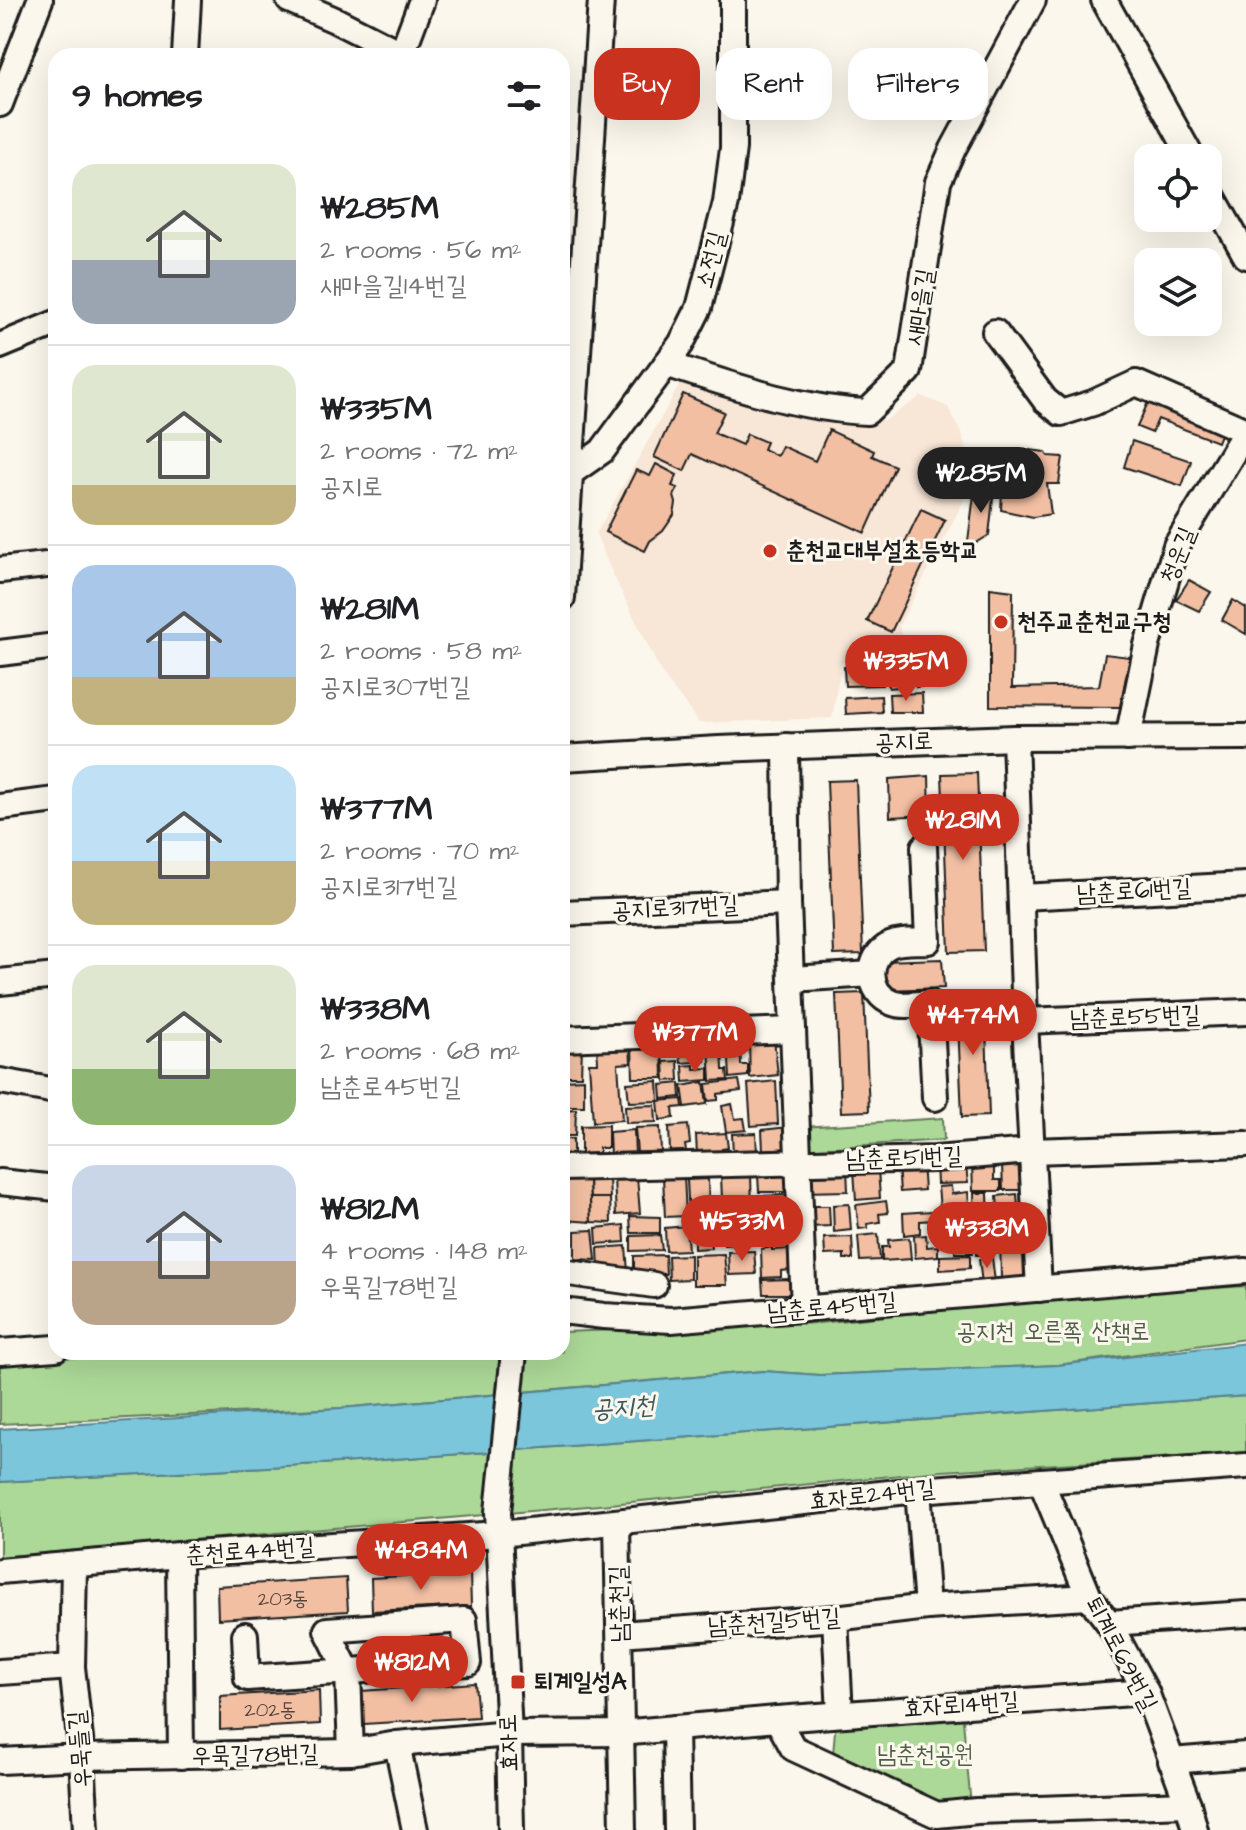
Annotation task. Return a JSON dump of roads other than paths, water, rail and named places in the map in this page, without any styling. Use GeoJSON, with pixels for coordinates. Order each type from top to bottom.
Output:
{"type":"FeatureCollection","features":[{"type":"Feature","properties":{"kind":"street"},"geometry":{"type":"LineString","coordinates":[[0,104],[40,0]]}},
{"type":"Feature","properties":{"kind":"street"},"geometry":{"type":"LineString","coordinates":[[185,48],[188,0]]}},
{"type":"Feature","properties":{"kind":"street"},"geometry":{"type":"LineString","coordinates":[[289,0],[389,48]]}},
{"type":"Feature","properties":{"kind":"street"},"geometry":{"type":"LineString","coordinates":[[405,48],[422,0]]}},
{"type":"Feature","properties":{"kind":"street"},"geometry":{"type":"LineString","coordinates":[[570,323],[601,0]]}},
{"type":"Feature","properties":{"kind":"street","name":"소전길"},"geometry":{"type":"LineString","coordinates":[[570,473],[602,451],[681,344],[699,308],[726,203],[733,148],[733,0]]}},
{"type":"Feature","properties":{"kind":"street","name":"새마을길"},"geometry":{"type":"LineString","coordinates":[[666,364],[754,392],[840,411],[867,412],[901,380],[909,371],[938,182],[1033,0]]}},
{"type":"Feature","properties":{"kind":"street"},"geometry":{"type":"LineString","coordinates":[[1104,0],[1184,144]]}},
{"type":"Feature","properties":{"kind":"street"},"geometry":{"type":"LineString","coordinates":[[1222,213],[1246,256]]}},
{"type":"Feature","properties":{"kind":"street"},"geometry":{"type":"LineString","coordinates":[[0,346],[48,326]]}},
{"type":"Feature","properties":{"kind":"street"},"geometry":{"type":"LineString","coordinates":[[995,332],[1045,400],[1061,413],[1093,403],[1136,383],[1246,431]]}},
{"type":"Feature","properties":{"kind":"street","name":"청운길"},"geometry":{"type":"LineString","coordinates":[[1128,738],[1147,645],[1176,546],[1246,431]]}},
{"type":"Feature","properties":{"kind":"street"},"geometry":{"type":"LineString","coordinates":[[0,570],[48,565]]}},
{"type":"Feature","properties":{"kind":"street"},"geometry":{"type":"LineString","coordinates":[[0,653],[48,647]]}},
{"type":"Feature","properties":{"kind":"street","name":"공지로"},"geometry":{"type":"LineString","coordinates":[[570,758],[1015,738],[1246,737]]}},
{"type":"Feature","properties":{"kind":"street"},"geometry":{"type":"LineString","coordinates":[[1015,738],[1039,1289]]}},
{"type":"Feature","properties":{"kind":"street"},"geometry":{"type":"LineString","coordinates":[[786,746],[788,903],[804,1309]]}},
{"type":"Feature","properties":{"kind":"street"},"geometry":{"type":"LineString","coordinates":[[0,807],[48,802]]}},
{"type":"Feature","properties":{"kind":"street"},"geometry":{"type":"LineString","coordinates":[[924,847],[928,941],[890,945],[875,959],[872,974],[875,989],[890,1003],[930,1003],[935,1098]]}},
{"type":"Feature","properties":{"kind":"street","name":"남춘로61번길"},"geometry":{"type":"LineString","coordinates":[[1022,897],[1246,885]]}},
{"type":"Feature","properties":{"kind":"street","name":"공지로317번길"},"geometry":{"type":"LineString","coordinates":[[570,913],[788,903]]}},
{"type":"Feature","properties":{"kind":"street"},"geometry":{"type":"LineString","coordinates":[[792,979],[872,974]]}},
{"type":"Feature","properties":{"kind":"street"},"geometry":{"type":"LineString","coordinates":[[0,982],[48,977]]}},
{"type":"Feature","properties":{"kind":"street","name":"남춘로55번길"},"geometry":{"type":"LineString","coordinates":[[1025,1021],[1246,1012]]}},
{"type":"Feature","properties":{"kind":"street"},"geometry":{"type":"LineString","coordinates":[[570,1039],[793,1030]]}},
{"type":"Feature","properties":{"kind":"street"},"geometry":{"type":"LineString","coordinates":[[0,1081],[48,1090]]}},
{"type":"Feature","properties":{"kind":"street","name":"남춘로51번길"},"geometry":{"type":"LineString","coordinates":[[570,1168],[935,1159],[1031,1151],[1246,1144]]}},
{"type":"Feature","properties":{"kind":"street"},"geometry":{"type":"LineString","coordinates":[[0,1182],[48,1187]]}},
{"type":"Feature","properties":{"kind":"street","name":"남춘로45번길"},"geometry":{"type":"LineString","coordinates":[[570,1312],[671,1320],[1246,1271]]}},
{"type":"Feature","properties":{"kind":"street"},"geometry":{"type":"LineString","coordinates":[[570,1273],[654,1285]]}},
{"type":"Feature","properties":{"kind":"street"},"geometry":{"type":"LineString","coordinates":[[0,1352],[48,1349]]}},
{"type":"Feature","properties":{"kind":"street","name":"효자로"},"geometry":{"type":"LineString","coordinates":[[511,1830],[499,1523],[513,1360]]}},
{"type":"Feature","properties":{"kind":"street","name":"효자로24번길"},"geometry":{"type":"LineString","coordinates":[[499,1523],[617,1522],[918,1490],[1246,1466]]}},
{"type":"Feature","properties":{"kind":"street","name":"퇴계로69번길"},"geometry":{"type":"LineString","coordinates":[[1041,1481],[1089,1597],[1109,1623],[1146,1692],[1195,1830]]}},
{"type":"Feature","properties":{"kind":"street"},"geometry":{"type":"LineString","coordinates":[[918,1490],[927,1607]]}},
{"type":"Feature","properties":{"kind":"street","name":"남춘천길"},"geometry":{"type":"LineString","coordinates":[[617,1522],[623,1830]]}},
{"type":"Feature","properties":{"kind":"street","name":"춘천로44번길"},"geometry":{"type":"LineString","coordinates":[[0,1571],[499,1523]]}},
{"type":"Feature","properties":{"kind":"street"},"geometry":{"type":"LineString","coordinates":[[179,1555],[181,1756]]}},
{"type":"Feature","properties":{"kind":"street","name":"우묵들길"},"geometry":{"type":"LineString","coordinates":[[74,1566],[72,1667],[86,1830]]}},
{"type":"Feature","properties":{"kind":"street","name":"남춘천길5번길"},"geometry":{"type":"LineString","coordinates":[[620,1634],[835,1618],[927,1607],[1089,1597]]}},
{"type":"Feature","properties":{"kind":"street"},"geometry":{"type":"LineString","coordinates":[[1109,1623],[1246,1614]]}},
{"type":"Feature","properties":{"kind":"street"},"geometry":{"type":"LineString","coordinates":[[835,1618],[840,1714]]}},
{"type":"Feature","properties":{"kind":"street"},"geometry":{"type":"LineString","coordinates":[[245,1635],[247,1678],[348,1672],[468,1663],[464,1620],[327,1630],[348,1672],[351,1752]]}},
{"type":"Feature","properties":{"kind":"street"},"geometry":{"type":"LineString","coordinates":[[0,1672],[72,1667]]}},
{"type":"Feature","properties":{"kind":"street","name":"효자로14번길"},"geometry":{"type":"LineString","coordinates":[[509,1734],[620,1733],[1146,1692]]}},
{"type":"Feature","properties":{"kind":"street"},"geometry":{"type":"LineString","coordinates":[[777,1719],[793,1748],[937,1822],[977,1811],[1188,1804]]}},
{"type":"Feature","properties":{"kind":"street"},"geometry":{"type":"LineString","coordinates":[[675,1728],[677,1830]]}},
{"type":"Feature","properties":{"kind":"street","name":"우묵길78번길"},"geometry":{"type":"LineString","coordinates":[[0,1761],[351,1752],[397,1744],[509,1734]]}},
{"type":"Feature","properties":{"kind":"street"},"geometry":{"type":"LineString","coordinates":[[397,1744],[415,1830]]}},
{"type":"Feature","properties":{"kind":"street"},"geometry":{"type":"LineString","coordinates":[[1171,1761],[1246,1755]]}},
{"type":"Feature","properties":{"kind":"water","name":"공지천"},"geometry":{"type":"Polygon","coordinates":[[[1246,1343],[1246,1396],[355,1462],[0,1482],[0,1429],[341,1408],[763,1371],[820,1375],[1058,1365],[1246,1343]]]}},
{"type":"Feature","properties":{"kind":"place","name":"춘천교대부설초등학교"},"geometry":{"type":"Point","coordinates":[770,551]}},
{"type":"Feature","properties":{"kind":"place","name":"천주교춘천교구청"},"geometry":{"type":"Point","coordinates":[1001,622]}},
{"type":"Feature","properties":{"kind":"place","name":"퇴계일성A"},"geometry":{"type":"Point","coordinates":[518,1682]}},
{"type":"Feature","properties":{"kind":"park label","name":"공지천 오른쪽 산책로"},"geometry":{"type":"Point","coordinates":[1053,1332]}},
{"type":"Feature","properties":{"kind":"park label","name":"남춘천공원"},"geometry":{"type":"Point","coordinates":[925,1755]}}]}
